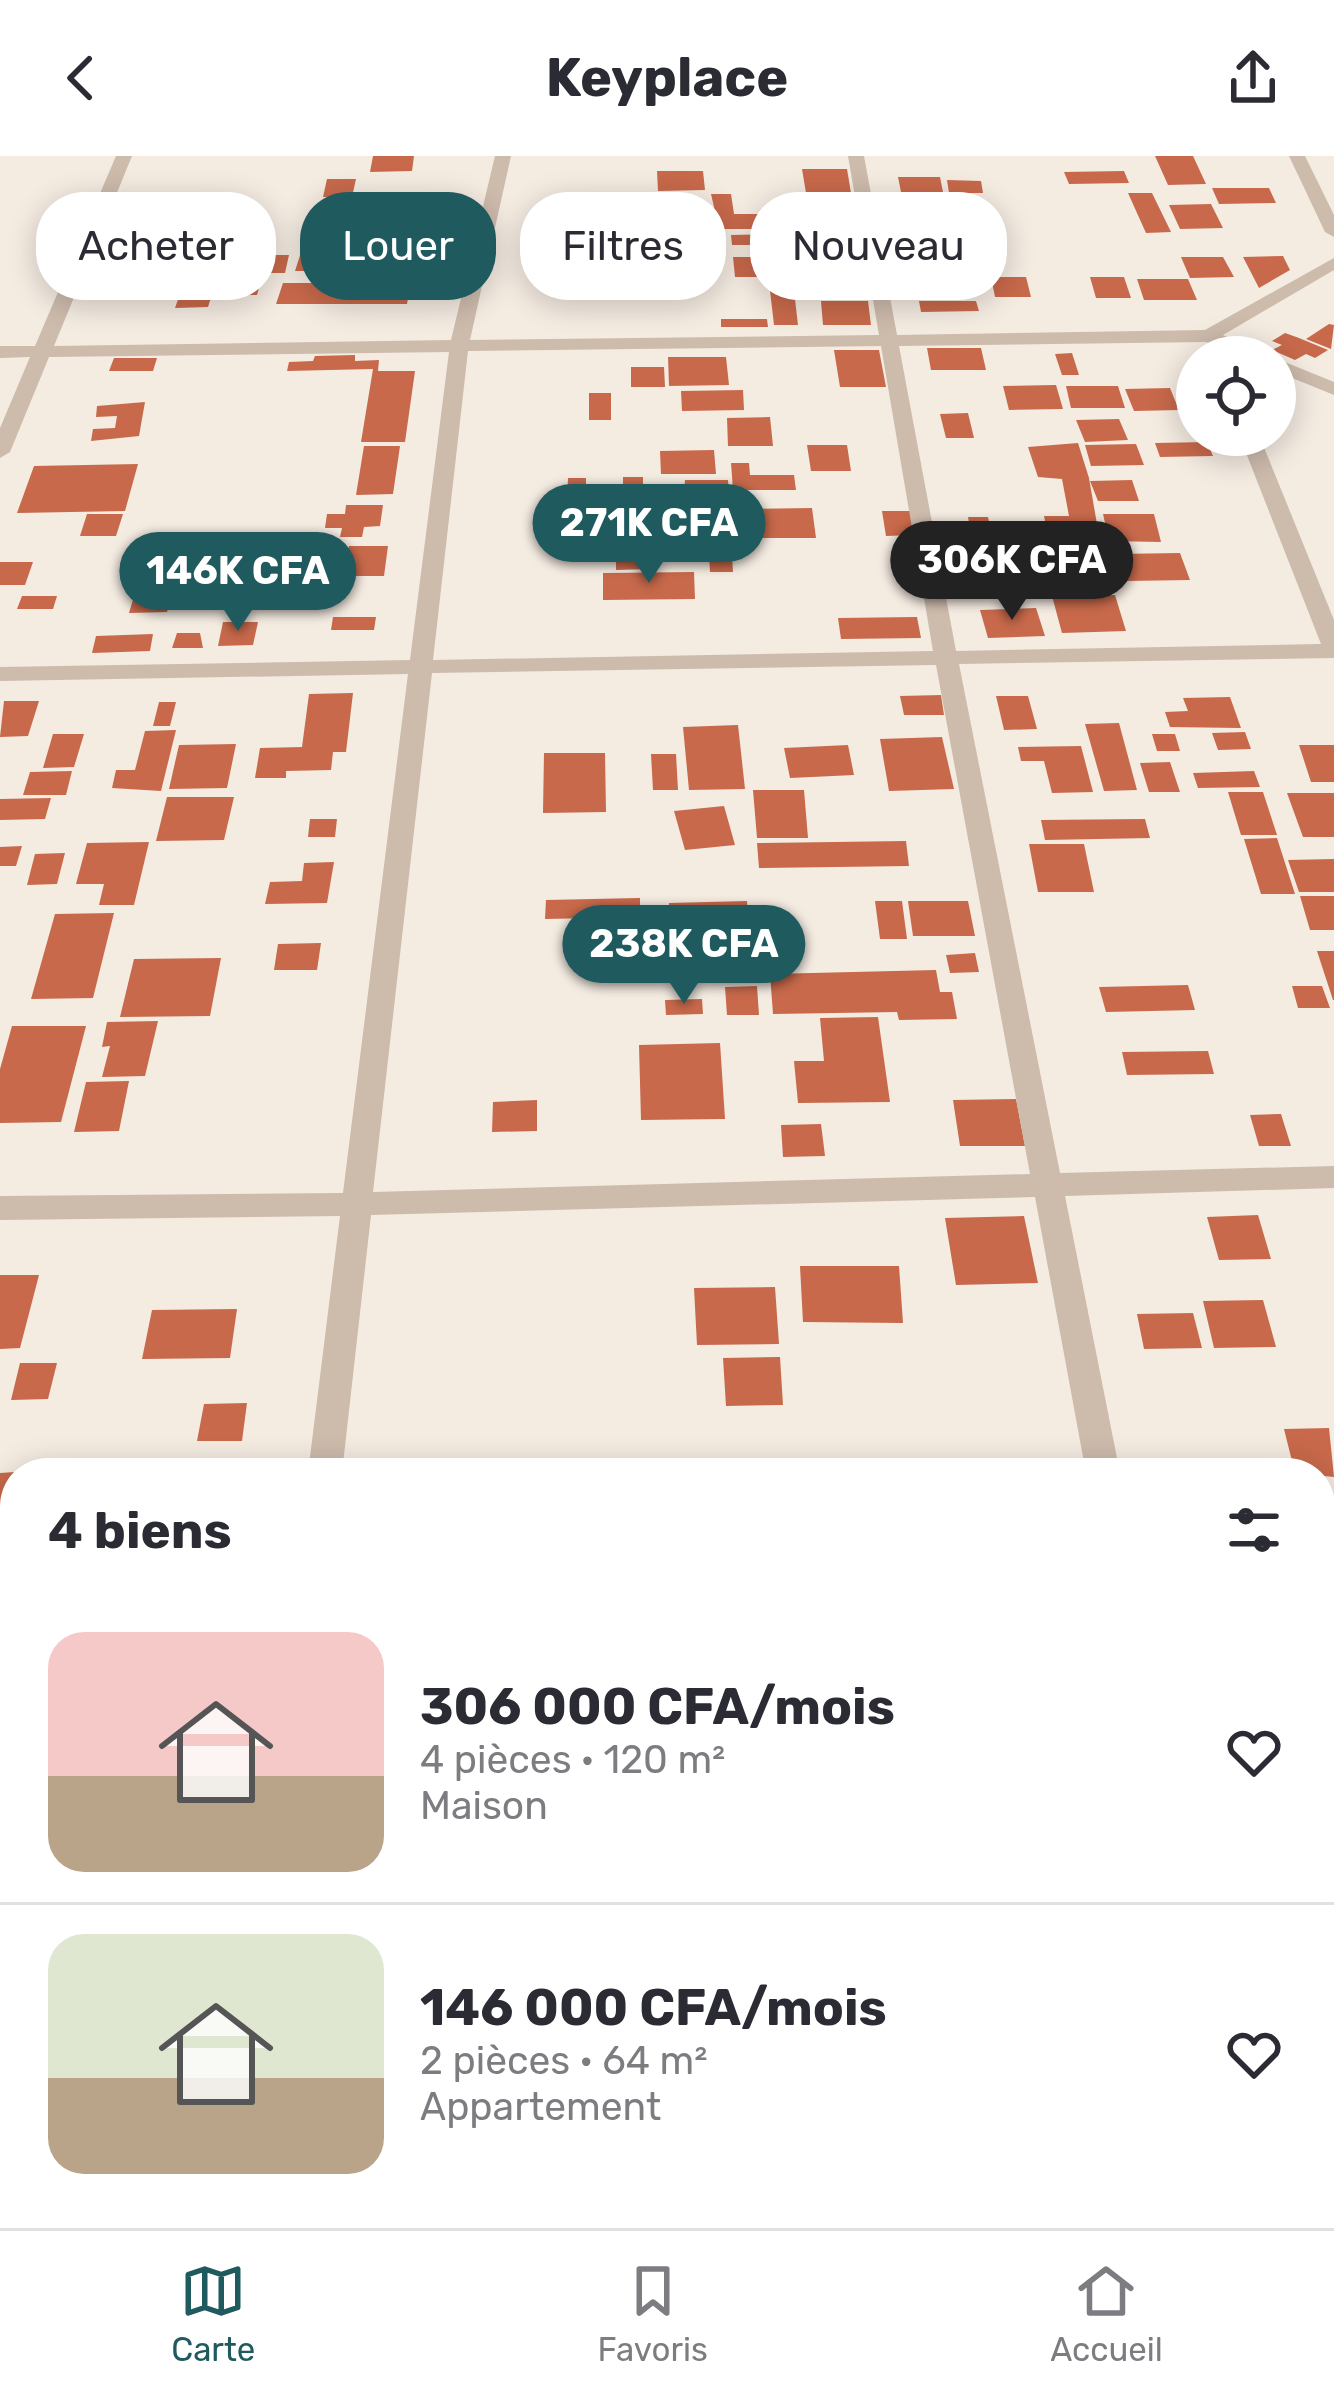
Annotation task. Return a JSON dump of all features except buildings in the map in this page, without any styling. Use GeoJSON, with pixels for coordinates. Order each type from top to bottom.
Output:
{"type":"FeatureCollection","features":[{"type":"Feature","properties":{"kind":"street"},"geometry":{"type":"LineString","coordinates":[[0,452],[124,156]]}},
{"type":"Feature","properties":{"kind":"street"},"geometry":{"type":"LineString","coordinates":[[328,1458],[459,346],[503,156]]}},
{"type":"Feature","properties":{"kind":"street"},"geometry":{"type":"LineString","coordinates":[[856,156],[946,659],[1100,1458]]}},
{"type":"Feature","properties":{"kind":"street"},"geometry":{"type":"LineString","coordinates":[[1298,156],[1334,232]]}},
{"type":"Feature","properties":{"kind":"street"},"geometry":{"type":"LineString","coordinates":[[1209,336],[1334,263]]}},
{"type":"Feature","properties":{"kind":"street"},"geometry":{"type":"LineString","coordinates":[[0,352],[1176,337]]}},
{"type":"Feature","properties":{"kind":"street"},"geometry":{"type":"LineString","coordinates":[[1296,373],[1334,389]]}},
{"type":"Feature","properties":{"kind":"street"},"geometry":{"type":"LineString","coordinates":[[0,674],[1334,649],[1257,456]]}},
{"type":"Feature","properties":{"kind":"street"},"geometry":{"type":"LineString","coordinates":[[0,1208],[358,1204],[1334,1177]]}}]}
